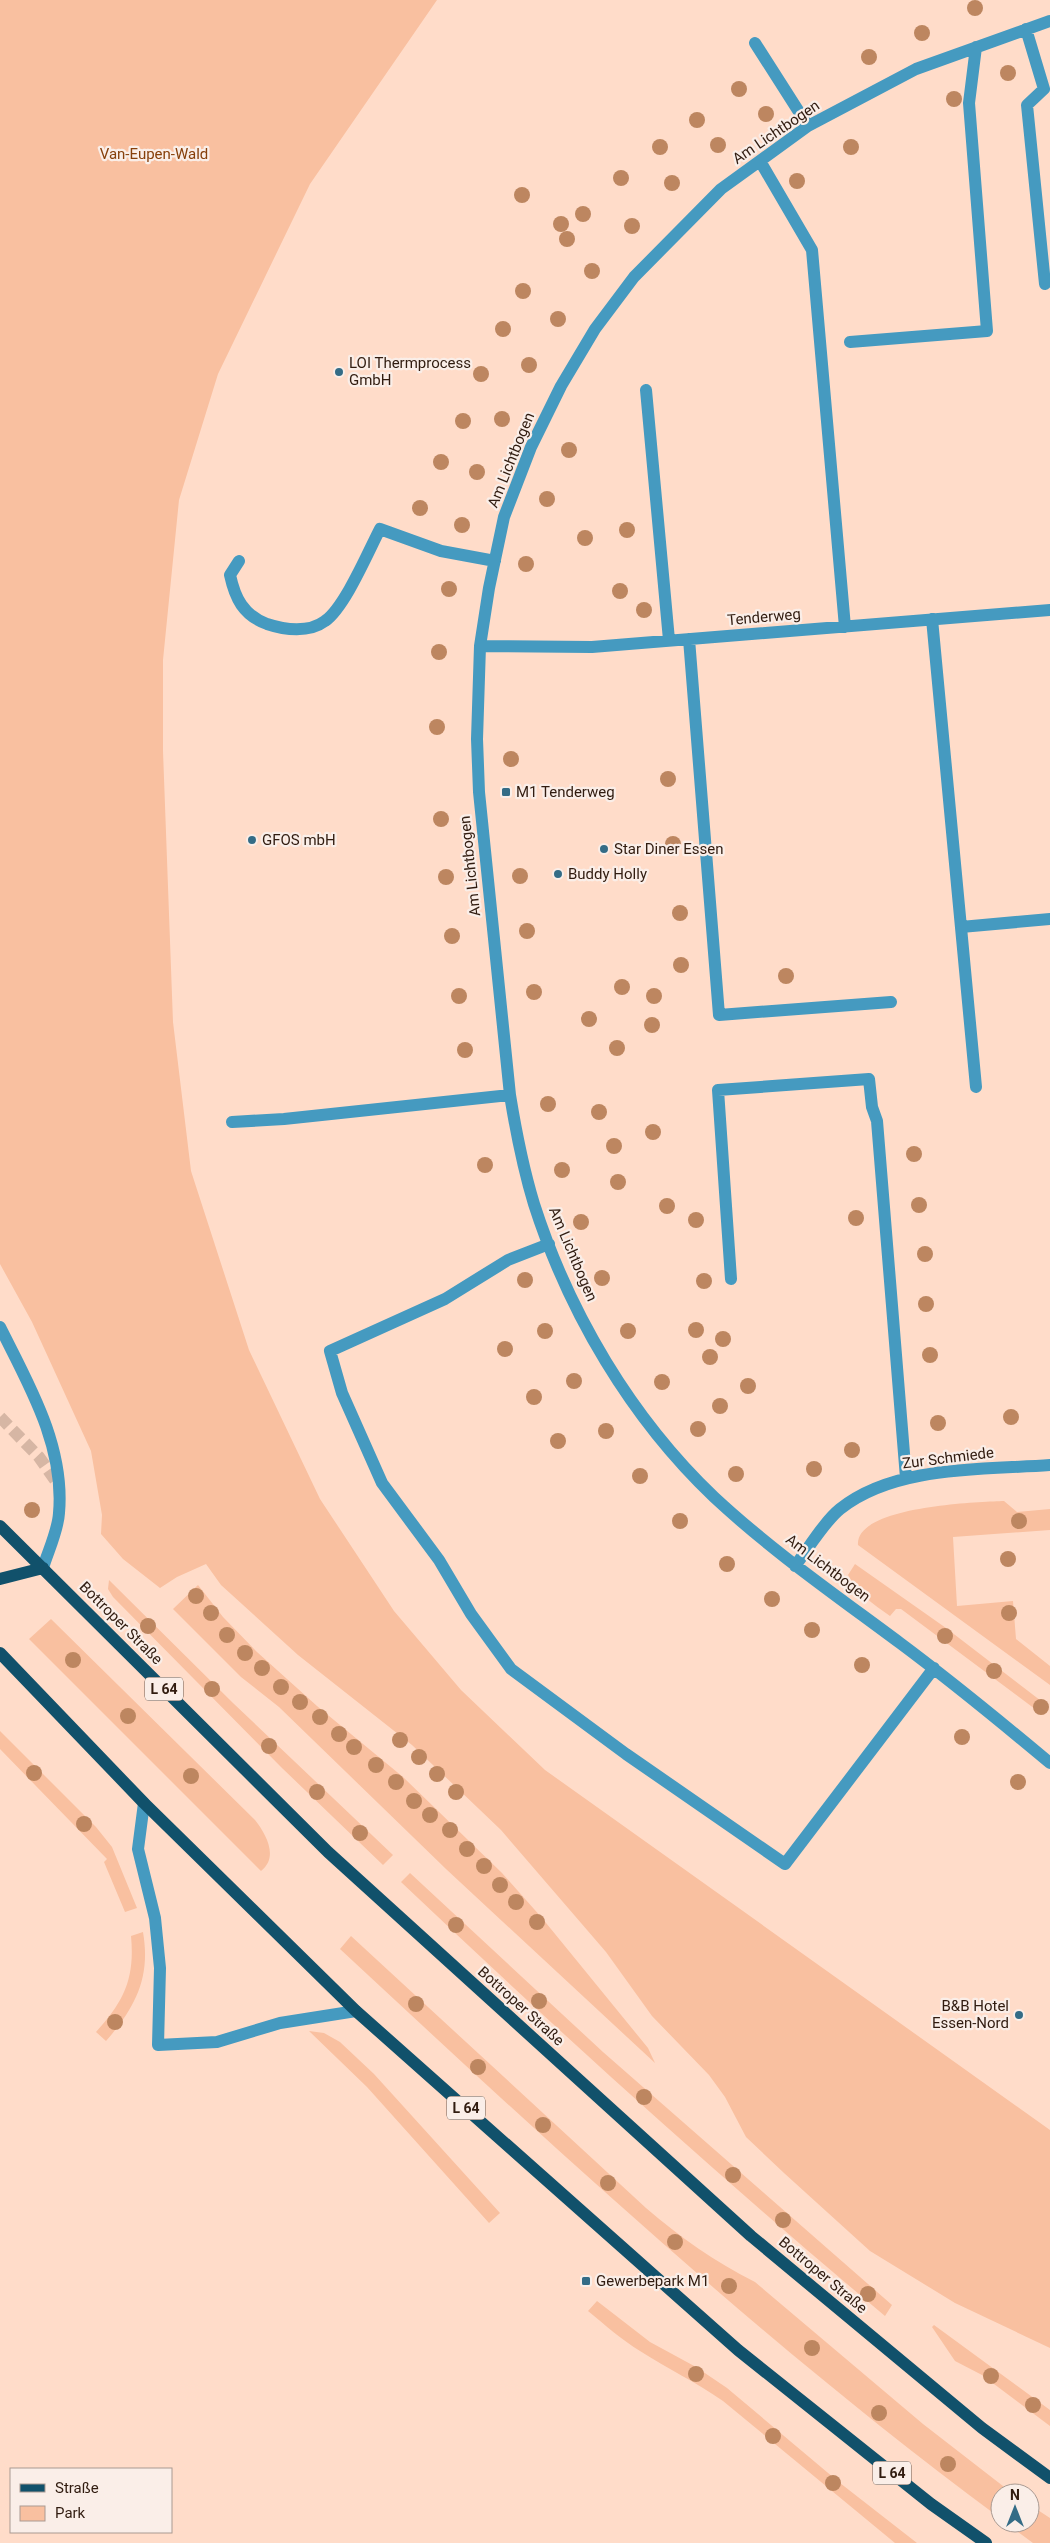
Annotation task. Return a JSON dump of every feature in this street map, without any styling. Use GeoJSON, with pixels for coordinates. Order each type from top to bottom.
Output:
{"type":"FeatureCollection","features":[{"type":"Feature","properties":{"kind":"main road","name":"Bottroper Straße"},"geometry":{"type":"LineString","coordinates":[[0,1526],[328,1852],[751,2236],[982,2428],[1050,2478]]}},
{"type":"Feature","properties":{"kind":"main road"},"geometry":{"type":"LineString","coordinates":[[0,1579],[43,1568]]}},
{"type":"Feature","properties":{"kind":"main road","name":"L 64"},"geometry":{"type":"LineString","coordinates":[[0,1653],[144,1803],[356,2011],[738,2350],[931,2504],[986,2543]]}},
{"type":"Feature","properties":{"kind":"street","name":"Am Lichtbogen"},"geometry":{"type":"LineString","coordinates":[[1050,21],[1026,28],[916,69],[808,126],[721,189],[634,278],[595,329],[561,386],[531,446],[504,517],[480,646],[477,739],[479,792],[510,1095],[524,1166],[549,1244],[583,1320],[637,1409],[658,1436],[714,1497],[795,1566],[934,1668],[1050,1762]]}},
{"type":"Feature","properties":{"kind":"street"},"geometry":{"type":"LineString","coordinates":[[1026,28],[1044,89],[1027,104],[1045,284]]}},
{"type":"Feature","properties":{"kind":"street"},"geometry":{"type":"LineString","coordinates":[[755,43],[808,126]]}},
{"type":"Feature","properties":{"kind":"street"},"geometry":{"type":"LineString","coordinates":[[850,342],[987,330],[969,103],[976,47]]}},
{"type":"Feature","properties":{"kind":"street"},"geometry":{"type":"LineString","coordinates":[[760,161],[812,250],[845,627]]}},
{"type":"Feature","properties":{"kind":"street"},"geometry":{"type":"LineString","coordinates":[[646,390],[669,640]]}},
{"type":"Feature","properties":{"kind":"street"},"geometry":{"type":"LineString","coordinates":[[239,560],[230,575],[234,595],[248,614],[266,623],[286,629],[307,629],[326,621],[340,604],[380,529],[441,551],[495,561]]}},
{"type":"Feature","properties":{"kind":"street","name":"Tenderweg"},"geometry":{"type":"LineString","coordinates":[[480,646],[592,647],[1050,610]]}},
{"type":"Feature","properties":{"kind":"street"},"geometry":{"type":"LineString","coordinates":[[932,620],[976,1087]]}},
{"type":"Feature","properties":{"kind":"street"},"geometry":{"type":"LineString","coordinates":[[689,639],[719,1015],[891,1002]]}},
{"type":"Feature","properties":{"kind":"street"},"geometry":{"type":"LineString","coordinates":[[961,927],[1050,919]]}},
{"type":"Feature","properties":{"kind":"street"},"geometry":{"type":"LineString","coordinates":[[731,1278],[718,1090],[869,1079],[872,1107],[877,1121],[906,1478]]}},
{"type":"Feature","properties":{"kind":"street"},"geometry":{"type":"LineString","coordinates":[[232,1122],[284,1119],[510,1095]]}},
{"type":"Feature","properties":{"kind":"street"},"geometry":{"type":"LineString","coordinates":[[549,1244],[508,1260],[445,1299],[330,1351],[342,1392],[382,1483],[439,1560],[471,1614],[511,1669],[626,1754],[785,1864],[934,1668]]}},
{"type":"Feature","properties":{"kind":"street"},"geometry":{"type":"LineString","coordinates":[[0,1327],[34,1396],[56,1460],[60,1487],[59,1516],[43,1568]]}},
{"type":"Feature","properties":{"kind":"street","name":"Zur Schmiede"},"geometry":{"type":"LineString","coordinates":[[795,1566],[839,1510],[880,1486],[906,1478],[946,1472],[1050,1465]]}},
{"type":"Feature","properties":{"kind":"street"},"geometry":{"type":"LineString","coordinates":[[144,1803],[138,1849],[155,1918],[160,1968],[158,2045],[217,2042],[280,2023],[356,2011]]}},
{"type":"Feature","properties":{"kind":"green space","name":"Van-Eupen-Wald"},"geometry":{"type":"Polygon","coordinates":[[[0,0],[437,0],[310,184],[218,374],[179,500],[163,660],[163,751],[173,1022],[191,1171],[249,1350],[320,1499],[394,1611],[461,1690],[545,1770],[1050,2130],[1050,2348],[955,2303],[870,2251],[784,2173],[746,2137],[725,2097],[709,2075],[652,2016],[606,1952],[501,1830],[412,1745],[298,1655],[221,1585],[206,1564],[177,1577],[160,1588],[123,1559],[101,1534],[102,1515],[91,1451],[32,1322],[0,1264],[0,0]]]}},
{"type":"Feature","properties":{"kind":"green space"},"geometry":{"type":"Polygon","coordinates":[[[1004,1501],[1017,1512],[1050,1509],[1050,1530],[953,1537],[957,1606],[1013,1601],[1016,1639],[1050,1666],[1050,1685],[858,1545],[862,1532],[876,1522],[896,1514],[946,1505],[1004,1501]]]}},
{"type":"Feature","properties":{"kind":"green space"},"geometry":{"type":"Polygon","coordinates":[[[855,1564],[946,1628],[1049,1707],[1043,1715],[901,1609],[896,1609],[890,1616],[872,1603],[856,1588],[848,1575],[855,1564]]]}},
{"type":"Feature","properties":{"kind":"green space"},"geometry":{"type":"Polygon","coordinates":[[[109,1580],[233,1703],[393,1855],[383,1865],[282,1768],[113,1597],[108,1589],[109,1580]]]}},
{"type":"Feature","properties":{"kind":"green space"},"geometry":{"type":"Polygon","coordinates":[[[198,1585],[223,1617],[257,1652],[317,1706],[403,1777],[502,1873],[542,1918],[648,2048],[655,2063],[446,1869],[279,1707],[241,1677],[173,1609],[198,1585]]]}},
{"type":"Feature","properties":{"kind":"green space"},"geometry":{"type":"Polygon","coordinates":[[[51,1619],[255,1820],[263,1832],[270,1852],[269,1859],[261,1871],[29,1639],[51,1619]]]}},
{"type":"Feature","properties":{"kind":"green space"},"geometry":{"type":"Polygon","coordinates":[[[0,1731],[96,1827],[112,1847],[137,1908],[125,1912],[104,1862],[107,1859],[0,1749],[0,1731]]]}},
{"type":"Feature","properties":{"kind":"green space"},"geometry":{"type":"Polygon","coordinates":[[[410,1873],[603,2052],[892,2305],[885,2316],[700,2157],[460,1938],[401,1882],[410,1873]]]}},
{"type":"Feature","properties":{"kind":"green space"},"geometry":{"type":"Polygon","coordinates":[[[143,1932],[145,1964],[138,1991],[125,2017],[106,2041],[96,2032],[114,2010],[126,1988],[131,1965],[131,1936],[143,1932]]]}},
{"type":"Feature","properties":{"kind":"green space"},"geometry":{"type":"Polygon","coordinates":[[[351,1936],[646,2208],[698,2248],[755,2282],[923,2424],[999,2483],[990,2483],[990,2510],[828,2384],[662,2243],[340,1949],[351,1936]]]}},
{"type":"Feature","properties":{"kind":"green space"},"geometry":{"type":"Polygon","coordinates":[[[309,2031],[324,2033],[340,2042],[374,2074],[500,2213],[489,2223],[367,2087],[309,2031]]]}},
{"type":"Feature","properties":{"kind":"green space"},"geometry":{"type":"Polygon","coordinates":[[[597,2301],[650,2342],[696,2367],[727,2388],[840,2483],[917,2543],[895,2543],[723,2401],[633,2347],[588,2311],[597,2301]]]}},
{"type":"Feature","properties":{"kind":"green space"},"geometry":{"type":"Polygon","coordinates":[[[934,2325],[1050,2410],[1050,2426],[982,2375],[955,2361],[932,2327],[934,2325]]]}},
{"type":"Feature","properties":{"kind":"green space"},"geometry":{"type":"Polygon","coordinates":[[[1040,2512],[1050,2518],[1050,2543],[1033,2543],[1020,2533],[1040,2533],[1040,2512]]]}},
{"type":"Feature","properties":{"kind":"tunnel"},"geometry":{"type":"LineString","coordinates":[[0,1417],[39,1457],[60,1487]]}},
{"type":"Feature","properties":{"kind":"place","name":"LOI Thermprocess GmbH"},"geometry":{"type":"Point","coordinates":[339,372]}},
{"type":"Feature","properties":{"kind":"place","name":"M1 Tenderweg"},"geometry":{"type":"Point","coordinates":[506,792]}},
{"type":"Feature","properties":{"kind":"place","name":"GFOS mbH"},"geometry":{"type":"Point","coordinates":[252,840]}},
{"type":"Feature","properties":{"kind":"place","name":"Star Diner Essen"},"geometry":{"type":"Point","coordinates":[604,849]}},
{"type":"Feature","properties":{"kind":"place","name":"Buddy Holly"},"geometry":{"type":"Point","coordinates":[558,874]}},
{"type":"Feature","properties":{"kind":"place","name":"B&B Hotel Essen-Nord"},"geometry":{"type":"Point","coordinates":[1019,2015]}},
{"type":"Feature","properties":{"kind":"place","name":"Gewerbepark M1"},"geometry":{"type":"Point","coordinates":[586,2281]}}]}
